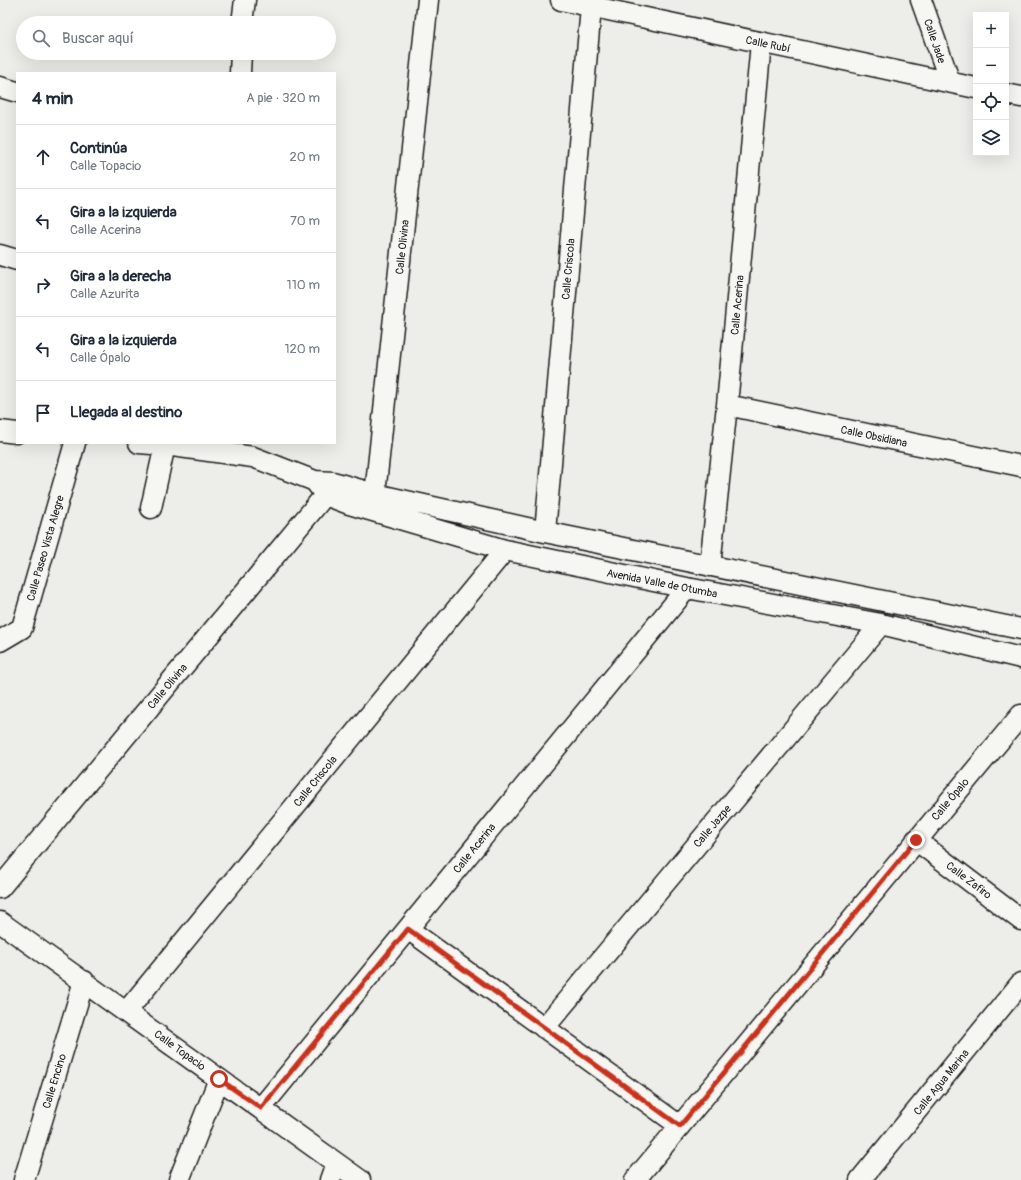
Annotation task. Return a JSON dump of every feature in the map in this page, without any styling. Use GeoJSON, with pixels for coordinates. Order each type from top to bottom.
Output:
{"type":"FeatureCollection","features":[{"type":"Feature","properties":{"kind":"street"},"geometry":{"type":"LineString","coordinates":[[243,16],[245,0]]}},
{"type":"Feature","properties":{"kind":"street","name":"Calle Olivina"},"geometry":{"type":"LineString","coordinates":[[375,494],[428,0]]}},
{"type":"Feature","properties":{"kind":"street","name":"Calle Rubí"},"geometry":{"type":"LineString","coordinates":[[561,0],[973,87]]}},
{"type":"Feature","properties":{"kind":"street","name":"Calle Jade"},"geometry":{"type":"LineString","coordinates":[[921,0],[950,82]]}},
{"type":"Feature","properties":{"kind":"street","name":"Calle Criscola"},"geometry":{"type":"LineString","coordinates":[[545,532],[591,7]]}},
{"type":"Feature","properties":{"kind":"street","name":"Calle Acerina"},"geometry":{"type":"LineString","coordinates":[[710,566],[727,405],[761,42]]}},
{"type":"Feature","properties":{"kind":"street"},"geometry":{"type":"LineString","coordinates":[[240,72],[241,60]]}},
{"type":"Feature","properties":{"kind":"street"},"geometry":{"type":"LineString","coordinates":[[0,87],[16,92]]}},
{"type":"Feature","properties":{"kind":"street"},"geometry":{"type":"LineString","coordinates":[[1009,95],[1021,97]]}},
{"type":"Feature","properties":{"kind":"street"},"geometry":{"type":"LineString","coordinates":[[0,255],[16,260]]}},
{"type":"Feature","properties":{"kind":"street","name":"Calle Obsidiana"},"geometry":{"type":"LineString","coordinates":[[727,405],[1021,466]]}},
{"type":"Feature","properties":{"kind":"street"},"geometry":{"type":"LineString","coordinates":[[0,431],[16,433]]}},
{"type":"Feature","properties":{"kind":"street","name":"Calle Paseo Vista Alegre"},"geometry":{"type":"LineString","coordinates":[[0,641],[22,628],[75,444]]}},
{"type":"Feature","properties":{"kind":"street","name":"Avenida Valle de Otumba"},"geometry":{"type":"LineString","coordinates":[[152,444],[205,447],[253,457],[325,486],[375,494],[545,532],[1021,629]]}},
{"type":"Feature","properties":{"kind":"street"},"geometry":{"type":"LineString","coordinates":[[152,508],[165,445]]}},
{"type":"Feature","properties":{"kind":"street","name":"Calle Olivina"},"geometry":{"type":"LineString","coordinates":[[0,888],[325,486]]}},
{"type":"Feature","properties":{"kind":"street","name":"Avenida Valle de Otumba"},"geometry":{"type":"LineString","coordinates":[[325,486],[349,504],[504,550],[687,588],[881,624],[1021,658]]}},
{"type":"Feature","properties":{"kind":"street","name":"Calle Criscola"},"geometry":{"type":"LineString","coordinates":[[126,1012],[504,550]]}},
{"type":"Feature","properties":{"kind":"street","name":"Calle Acerina"},"geometry":{"type":"LineString","coordinates":[[261,1108],[687,588]]}},
{"type":"Feature","properties":{"kind":"street","name":"Calle Jazpe"},"geometry":{"type":"LineString","coordinates":[[544,1028],[881,624]]}},
{"type":"Feature","properties":{"kind":"street","name":"Calle Ópalo"},"geometry":{"type":"LineString","coordinates":[[635,1180],[1021,715]]}},
{"type":"Feature","properties":{"kind":"street","name":"Calle Zafiro"},"geometry":{"type":"LineString","coordinates":[[916,840],[1021,920]]}},
{"type":"Feature","properties":{"kind":"street","name":"Calle Topacio"},"geometry":{"type":"LineString","coordinates":[[0,922],[261,1108],[333,1171],[360,1180]]}},
{"type":"Feature","properties":{"kind":"street"},"geometry":{"type":"LineString","coordinates":[[408,929],[680,1126]]}},
{"type":"Feature","properties":{"kind":"street","name":"Calle Encino"},"geometry":{"type":"LineString","coordinates":[[24,1180],[84,981]]}},
{"type":"Feature","properties":{"kind":"street","name":"Calle Agua Marina"},"geometry":{"type":"LineString","coordinates":[[860,1180],[1021,983]]}},
{"type":"Feature","properties":{"kind":"street"},"geometry":{"type":"LineString","coordinates":[[179,1180],[219,1079]]}},
{"type":"Feature","properties":{"kind":"route"},"geometry":{"type":"LineString","coordinates":[[219,1079],[261,1108],[408,929],[680,1126],[916,840]]}}]}
